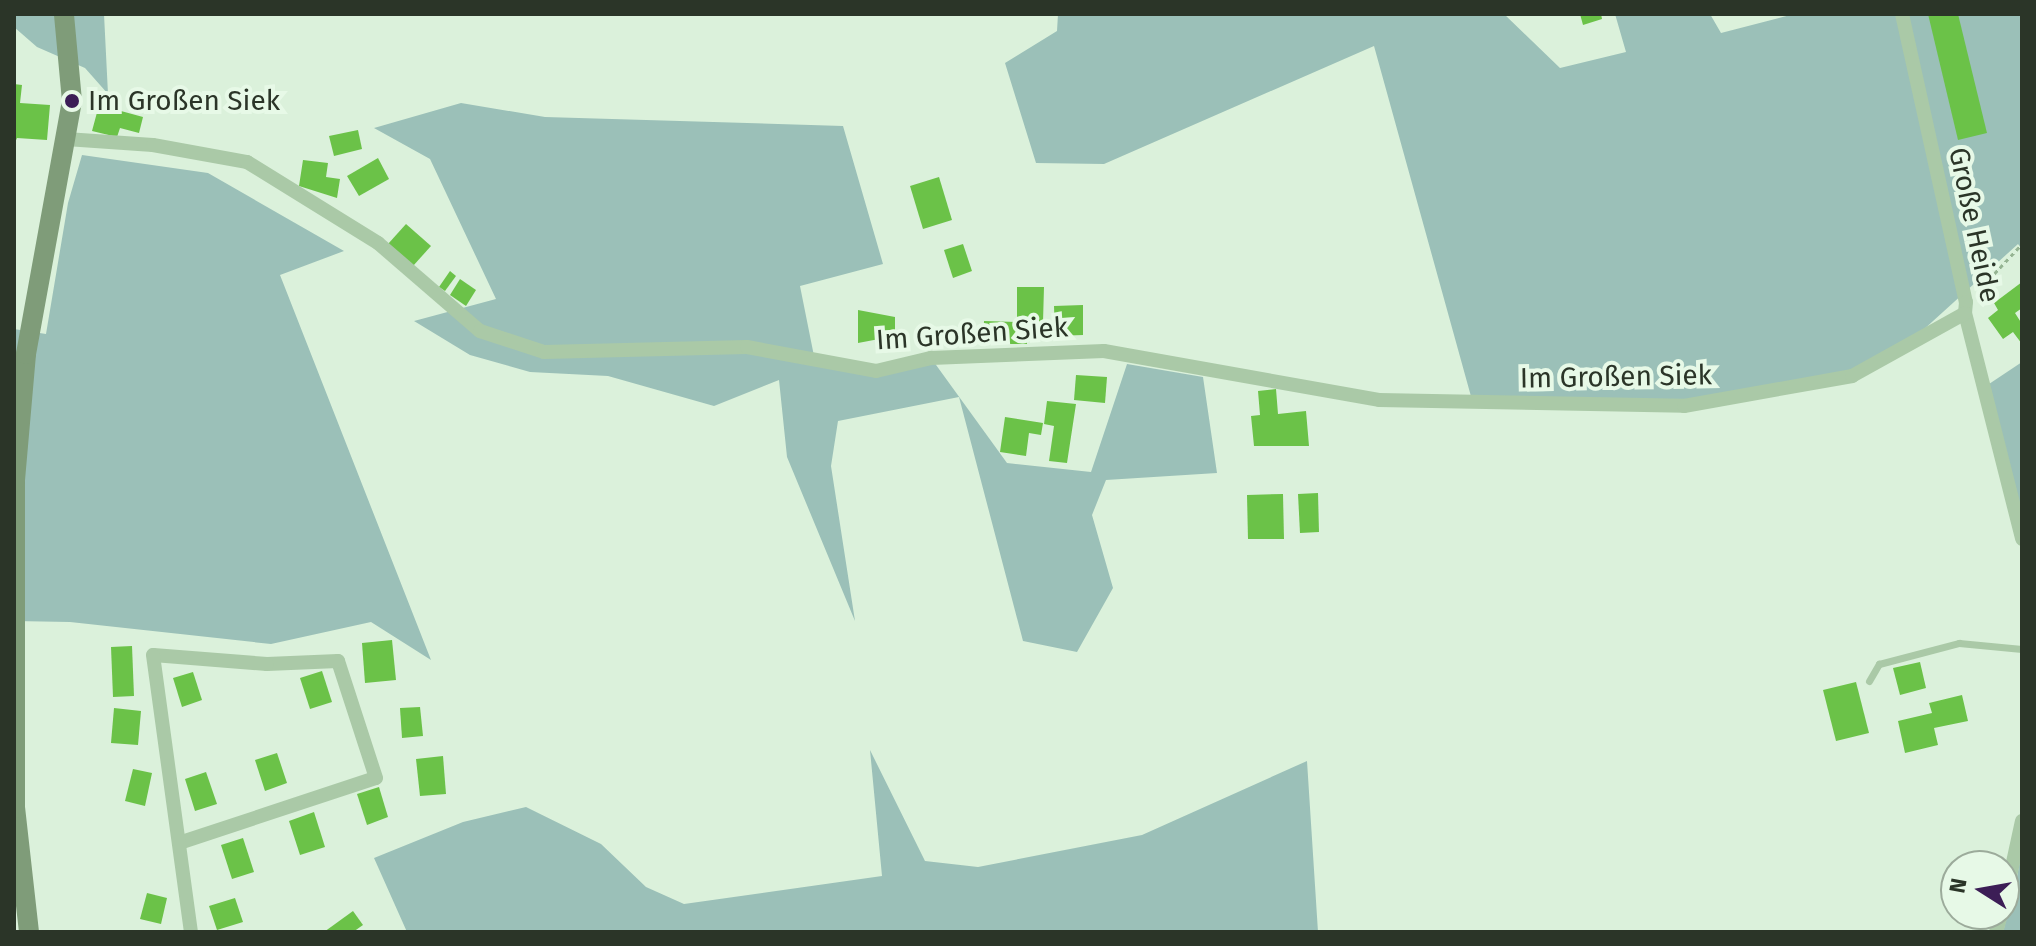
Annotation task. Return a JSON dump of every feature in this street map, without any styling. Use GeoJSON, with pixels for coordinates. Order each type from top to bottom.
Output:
{"type":"FeatureCollection","features":[{"type":"Feature","properties":{"kind":"main road"},"geometry":{"type":"LineString","coordinates":[[29,932],[15,808],[17,439],[26,354],[66,139],[71,60],[64,14]]}},
{"type":"Feature","properties":{"kind":"street","name":"Große Heide"},"geometry":{"type":"LineString","coordinates":[[1902,14],[1966,308],[2022,539]]}},
{"type":"Feature","properties":{"kind":"street","name":"Im Großen Siek"},"geometry":{"type":"LineString","coordinates":[[66,139],[153,145],[247,162],[378,243],[480,331],[544,352],[747,347],[876,371],[931,358],[1104,351],[1379,400],[1684,406],[1852,376],[1966,308]]}},
{"type":"Feature","properties":{"kind":"street"},"geometry":{"type":"LineString","coordinates":[[179,843],[376,778],[338,661],[267,664],[153,655],[191,932]]}},
{"type":"Feature","properties":{"kind":"street"},"geometry":{"type":"LineString","coordinates":[[2016,850],[2022,821]]}},
{"type":"Feature","properties":{"kind":"lane"},"geometry":{"type":"LineString","coordinates":[[1869,681],[1879,664],[1959,643],[2022,649]]}},
{"type":"Feature","properties":{"kind":"path"},"geometry":{"type":"LineString","coordinates":[[1966,308],[2022,244]]}},
{"type":"Feature","properties":{"kind":"shaded area"},"geometry":{"type":"Polygon","coordinates":[[[14,14],[104,14],[108,94],[85,68],[37,47],[14,27],[14,14]]]}},
{"type":"Feature","properties":{"kind":"shaded area"},"geometry":{"type":"Polygon","coordinates":[[[1058,14],[1504,14],[1560,68],[1626,52],[1615,14],[1710,14],[1721,33],[1794,14],[2022,14],[2022,249],[2018,244],[1911,341],[1844,374],[1684,402],[1472,400],[1374,46],[1104,164],[1036,163],[1005,63],[1057,31],[1058,14]]]}},
{"type":"Feature","properties":{"kind":"shaded area"},"geometry":{"type":"Polygon","coordinates":[[[461,103],[545,117],[843,126],[883,264],[800,286],[815,361],[876,371],[931,358],[1007,463],[1091,472],[1127,364],[1203,377],[1217,473],[1106,480],[1092,515],[1113,588],[1077,652],[1023,641],[959,397],[838,421],[831,466],[855,621],[787,457],[779,380],[714,406],[608,376],[530,372],[470,355],[414,321],[496,299],[430,159],[374,128],[461,103]]]}},
{"type":"Feature","properties":{"kind":"shaded area"},"geometry":{"type":"Polygon","coordinates":[[[82,155],[208,173],[344,251],[280,275],[431,660],[371,622],[271,644],[70,622],[14,621],[14,329],[46,334],[68,203],[82,155]]]}},
{"type":"Feature","properties":{"kind":"shaded area"},"geometry":{"type":"Polygon","coordinates":[[[2022,362],[2022,520],[1986,386],[2022,362]]]}},
{"type":"Feature","properties":{"kind":"shaded area"},"geometry":{"type":"Polygon","coordinates":[[[870,750],[925,861],[978,867],[1142,835],[1307,761],[1318,932],[407,932],[374,858],[463,822],[526,807],[601,844],[646,887],[684,904],[882,876],[870,750]]]}},
{"type":"Feature","properties":{"kind":"shaded area"},"geometry":{"type":"Polygon","coordinates":[[[2022,849],[2022,932],[2003,932],[2020,930],[2022,849]]]}},
{"type":"Feature","properties":{"kind":"building"},"geometry":{"type":"Polygon","coordinates":[[[1580,14],[1601,14],[1602,19],[1583,25],[1580,14]]]}},
{"type":"Feature","properties":{"kind":"building"},"geometry":{"type":"Polygon","coordinates":[[[1928,14],[1958,14],[1987,133],[1958,140],[1928,14]]]}},
{"type":"Feature","properties":{"kind":"building"},"geometry":{"type":"Polygon","coordinates":[[[14,84],[22,85],[20,103],[50,105],[47,140],[17,138],[14,145],[14,84]]]}},
{"type":"Feature","properties":{"kind":"building"},"geometry":{"type":"Polygon","coordinates":[[[99,105],[143,117],[139,133],[120,128],[117,137],[92,131],[99,105]]]}},
{"type":"Feature","properties":{"kind":"building"},"geometry":{"type":"Polygon","coordinates":[[[358,130],[362,149],[334,156],[329,136],[358,130]]]}},
{"type":"Feature","properties":{"kind":"building"},"geometry":{"type":"Polygon","coordinates":[[[378,158],[389,179],[359,196],[347,176],[378,158]]]}},
{"type":"Feature","properties":{"kind":"building"},"geometry":{"type":"Polygon","coordinates":[[[303,160],[328,163],[326,177],[340,179],[337,198],[299,186],[303,160]]]}},
{"type":"Feature","properties":{"kind":"building"},"geometry":{"type":"Polygon","coordinates":[[[939,177],[952,220],[923,229],[910,186],[939,177]]]}},
{"type":"Feature","properties":{"kind":"building"},"geometry":{"type":"Polygon","coordinates":[[[406,224],[431,246],[413,266],[388,244],[406,224]]]}},
{"type":"Feature","properties":{"kind":"building"},"geometry":{"type":"Polygon","coordinates":[[[963,244],[972,271],[953,278],[944,250],[963,244]]]}},
{"type":"Feature","properties":{"kind":"building"},"geometry":{"type":"Polygon","coordinates":[[[450,271],[456,276],[445,291],[439,287],[450,271]]]}},
{"type":"Feature","properties":{"kind":"building"},"geometry":{"type":"Polygon","coordinates":[[[460,279],[476,290],[466,306],[450,295],[460,279]]]}},
{"type":"Feature","properties":{"kind":"building"},"geometry":{"type":"Polygon","coordinates":[[[2022,282],[2022,308],[2015,313],[2022,324],[2022,344],[2013,332],[2003,339],[1988,318],[1998,310],[1994,303],[2022,282]]]}},
{"type":"Feature","properties":{"kind":"building"},"geometry":{"type":"Polygon","coordinates":[[[1017,287],[1044,287],[1043,322],[1027,322],[1027,344],[983,344],[984,321],[1017,322],[1017,287]]]}},
{"type":"Feature","properties":{"kind":"building"},"geometry":{"type":"Polygon","coordinates":[[[1083,305],[1083,335],[1055,336],[1054,306],[1083,305]]]}},
{"type":"Feature","properties":{"kind":"building"},"geometry":{"type":"Polygon","coordinates":[[[858,310],[895,317],[895,336],[858,343],[858,310]]]}},
{"type":"Feature","properties":{"kind":"building"},"geometry":{"type":"Polygon","coordinates":[[[1076,375],[1107,377],[1105,403],[1074,400],[1076,375]]]}},
{"type":"Feature","properties":{"kind":"building"},"geometry":{"type":"Polygon","coordinates":[[[1276,389],[1278,414],[1306,411],[1309,446],[1254,446],[1251,416],[1260,415],[1258,391],[1276,389]]]}},
{"type":"Feature","properties":{"kind":"building"},"geometry":{"type":"Polygon","coordinates":[[[1047,401],[1076,404],[1067,463],[1049,461],[1054,426],[1044,424],[1047,401]]]}},
{"type":"Feature","properties":{"kind":"building"},"geometry":{"type":"Polygon","coordinates":[[[1005,417],[1043,423],[1041,435],[1029,433],[1026,456],[1000,452],[1005,417]]]}},
{"type":"Feature","properties":{"kind":"building"},"geometry":{"type":"Polygon","coordinates":[[[1318,493],[1319,532],[1300,533],[1298,494],[1318,493]]]}},
{"type":"Feature","properties":{"kind":"building"},"geometry":{"type":"Polygon","coordinates":[[[1283,494],[1284,539],[1248,539],[1247,495],[1283,494]]]}},
{"type":"Feature","properties":{"kind":"building"},"geometry":{"type":"Polygon","coordinates":[[[392,640],[396,680],[365,683],[362,643],[392,640]]]}},
{"type":"Feature","properties":{"kind":"building"},"geometry":{"type":"Polygon","coordinates":[[[132,646],[134,696],[113,697],[111,647],[132,646]]]}},
{"type":"Feature","properties":{"kind":"building"},"geometry":{"type":"Polygon","coordinates":[[[1920,662],[1926,688],[1900,695],[1893,668],[1920,662]]]}},
{"type":"Feature","properties":{"kind":"building"},"geometry":{"type":"Polygon","coordinates":[[[322,671],[332,702],[310,709],[300,678],[322,671]]]}},
{"type":"Feature","properties":{"kind":"building"},"geometry":{"type":"Polygon","coordinates":[[[193,672],[202,700],[182,707],[173,678],[193,672]]]}},
{"type":"Feature","properties":{"kind":"building"},"geometry":{"type":"Polygon","coordinates":[[[1856,682],[1869,733],[1836,741],[1823,690],[1856,682]]]}},
{"type":"Feature","properties":{"kind":"building"},"geometry":{"type":"Polygon","coordinates":[[[1962,695],[1968,721],[1934,728],[1938,745],[1905,753],[1898,721],[1932,713],[1929,703],[1962,695]]]}},
{"type":"Feature","properties":{"kind":"building"},"geometry":{"type":"Polygon","coordinates":[[[420,707],[423,736],[402,738],[400,708],[420,707]]]}},
{"type":"Feature","properties":{"kind":"building"},"geometry":{"type":"Polygon","coordinates":[[[114,708],[141,711],[138,745],[111,743],[114,708]]]}},
{"type":"Feature","properties":{"kind":"building"},"geometry":{"type":"Polygon","coordinates":[[[277,753],[287,783],[265,791],[255,760],[277,753]]]}},
{"type":"Feature","properties":{"kind":"building"},"geometry":{"type":"Polygon","coordinates":[[[443,756],[446,794],[420,796],[416,759],[443,756]]]}},
{"type":"Feature","properties":{"kind":"building"},"geometry":{"type":"Polygon","coordinates":[[[133,769],[152,773],[145,806],[125,801],[133,769]]]}},
{"type":"Feature","properties":{"kind":"building"},"geometry":{"type":"Polygon","coordinates":[[[206,772],[217,804],[195,811],[185,779],[206,772]]]}},
{"type":"Feature","properties":{"kind":"building"},"geometry":{"type":"Polygon","coordinates":[[[379,787],[388,817],[367,825],[357,794],[379,787]]]}},
{"type":"Feature","properties":{"kind":"building"},"geometry":{"type":"Polygon","coordinates":[[[314,812],[325,847],[300,855],[289,821],[314,812]]]}},
{"type":"Feature","properties":{"kind":"building"},"geometry":{"type":"Polygon","coordinates":[[[243,838],[254,872],[232,879],[221,845],[243,838]]]}},
{"type":"Feature","properties":{"kind":"building"},"geometry":{"type":"Polygon","coordinates":[[[147,893],[167,898],[161,924],[140,919],[147,893]]]}},
{"type":"Feature","properties":{"kind":"building"},"geometry":{"type":"Polygon","coordinates":[[[235,898],[243,922],[217,930],[209,906],[235,898]]]}},
{"type":"Feature","properties":{"kind":"building"},"geometry":{"type":"Polygon","coordinates":[[[353,911],[363,925],[353,932],[324,932],[353,911]]]}},
{"type":"Feature","properties":{"kind":"place","name":"Im Großen Siek"},"geometry":{"type":"Point","coordinates":[72,101]}}]}
